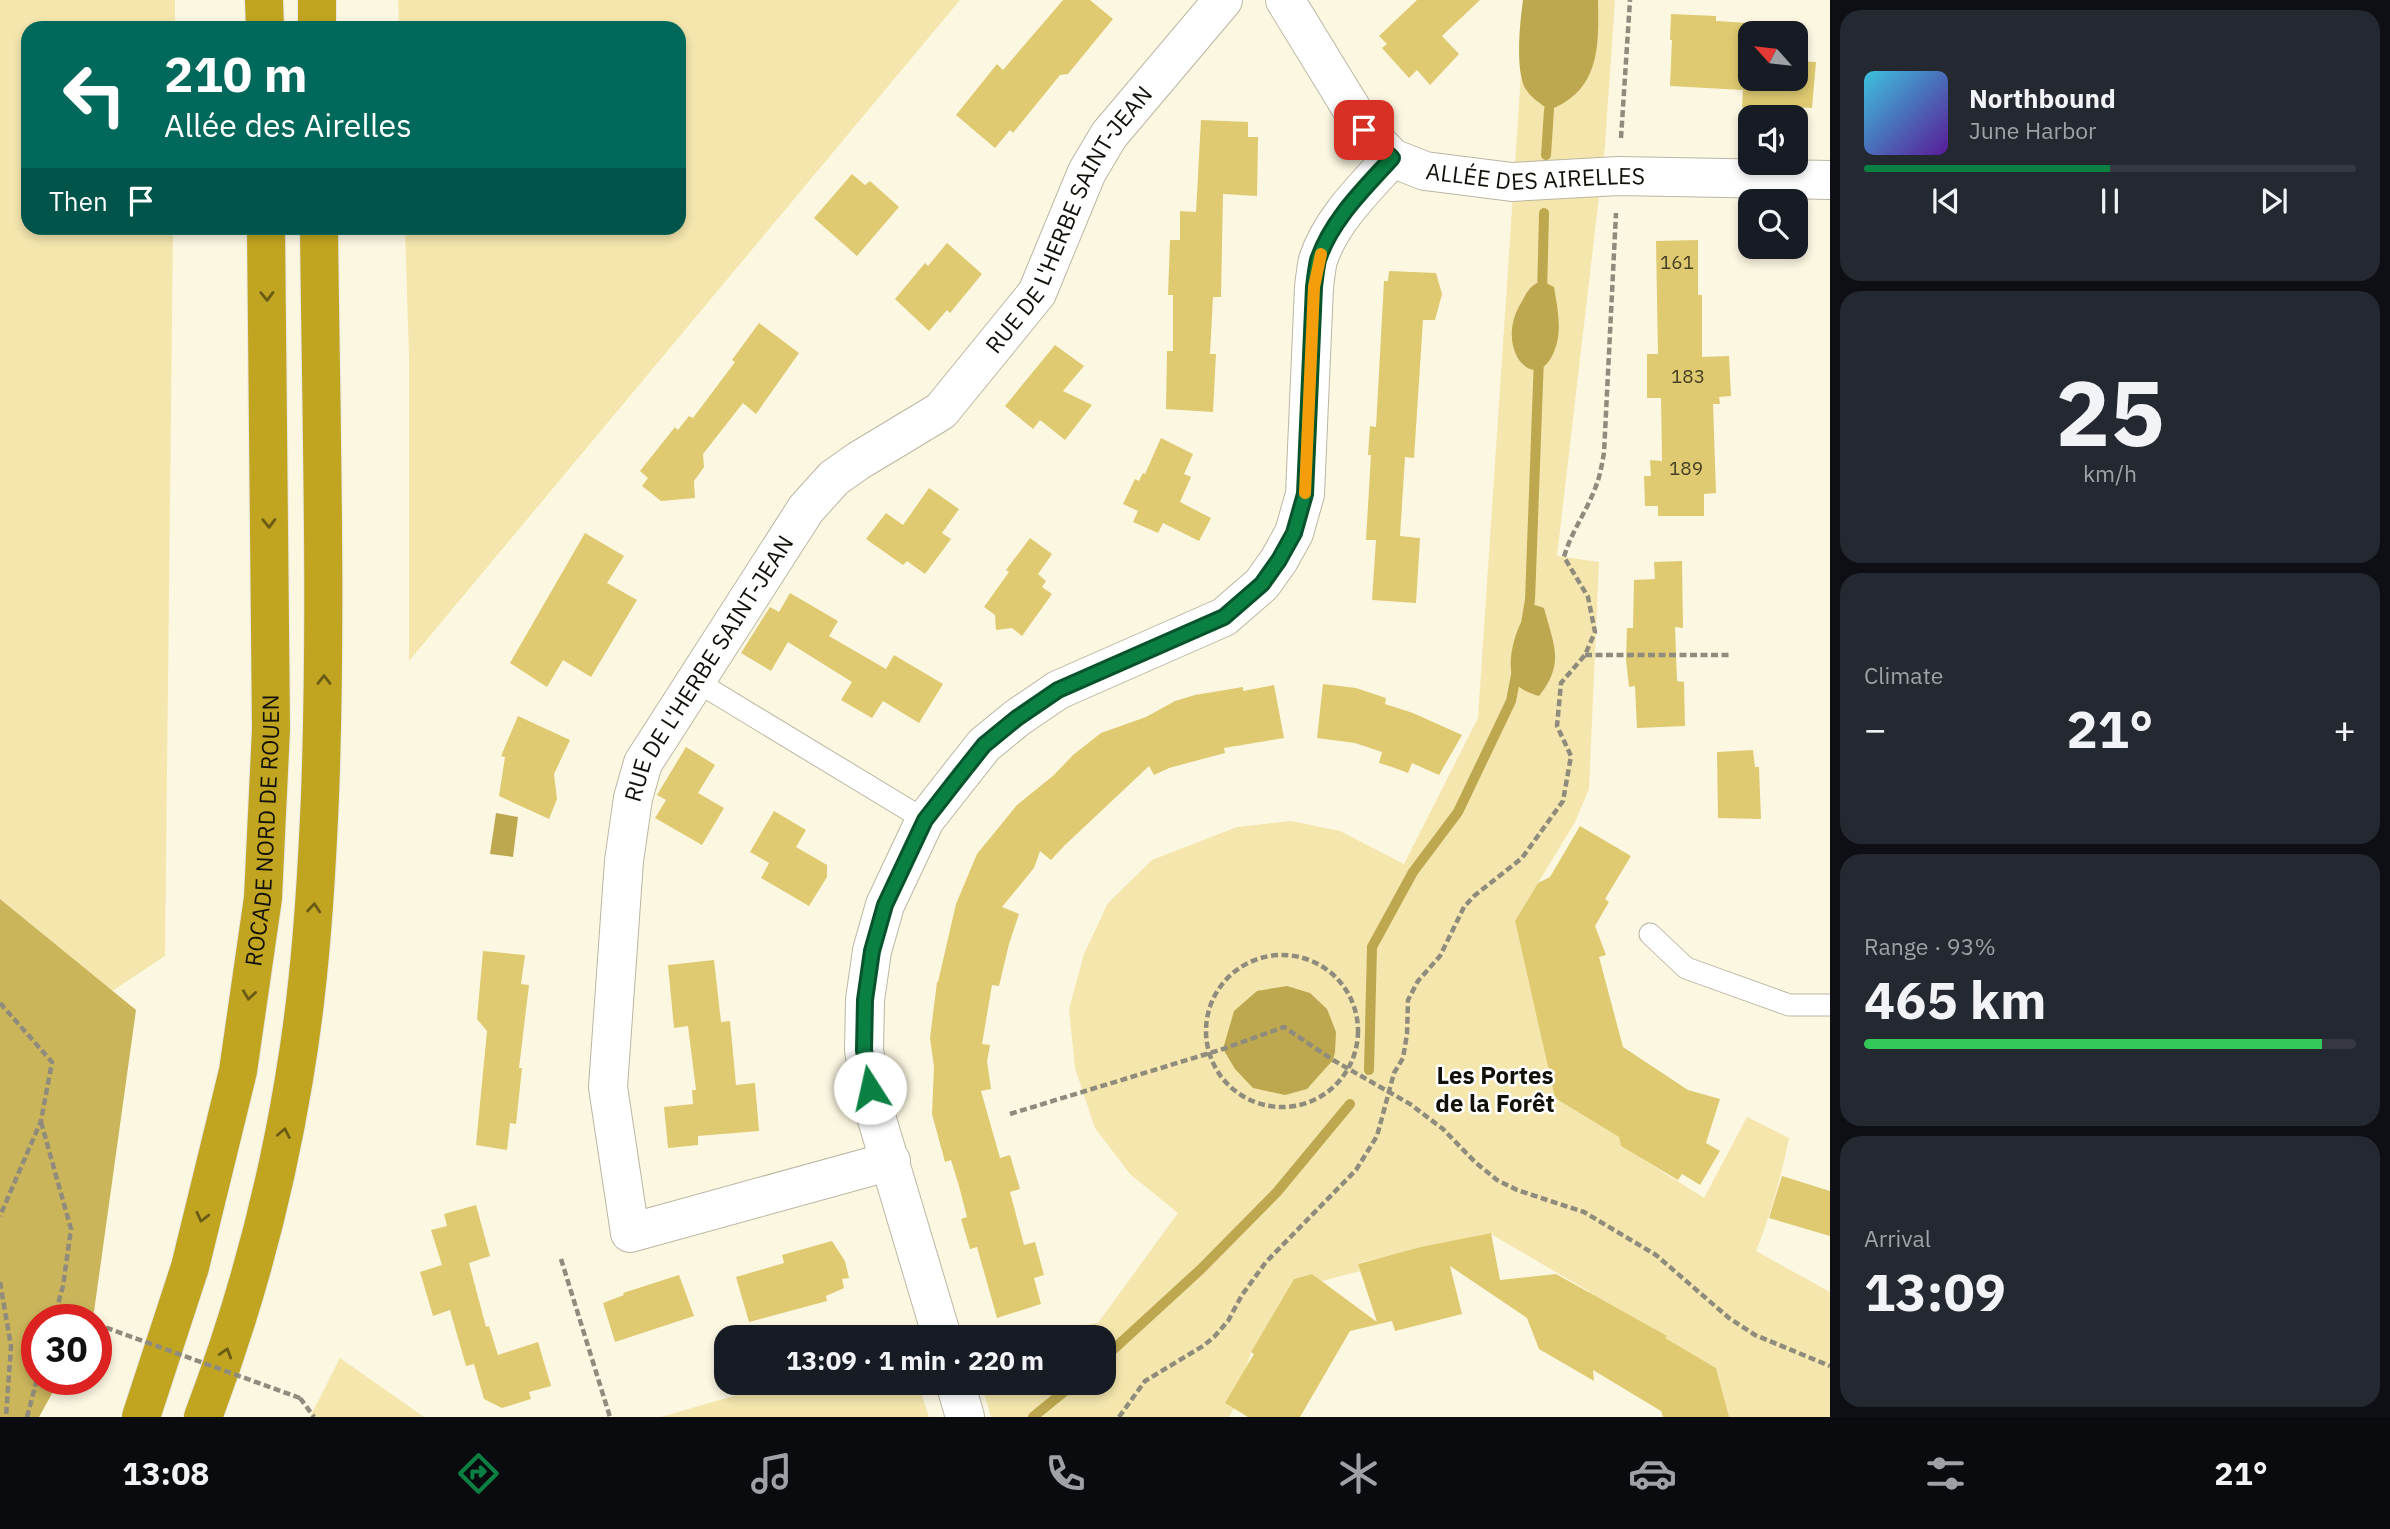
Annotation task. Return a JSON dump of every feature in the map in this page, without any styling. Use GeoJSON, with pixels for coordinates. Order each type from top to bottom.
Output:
{"type":"FeatureCollection","features":[{"type":"Feature","properties":{"kind":"highway"},"geometry":{"type":"LineString","coordinates":[[264,0],[265,21]]}},
{"type":"Feature","properties":{"kind":"highway"},"geometry":{"type":"LineString","coordinates":[[317,0],[317,21]]}},
{"type":"Feature","properties":{"kind":"highway","name":"ROCADE NORD DE ROUEN"},"geometry":{"type":"LineString","coordinates":[[141,1417],[190,1267],[238,1071],[263,898],[271,729],[266,235]]}},
{"type":"Feature","properties":{"kind":"highway"},"geometry":{"type":"LineString","coordinates":[[203,1417],[250,1274],[281,1150],[295,1077],[315,907],[324,689],[319,235]]}},
{"type":"Feature","properties":{"kind":"street","name":"RUE DE L'HERBE SAINT-JEAN"},"geometry":{"type":"LineString","coordinates":[[891,1161],[630,1233],[608,1087],[624,861],[633,798],[643,763],[806,509],[834,478],[941,411],[1037,293],[1087,173],[1109,135],[1223,0]]}},
{"type":"Feature","properties":{"kind":"street","name":"ALLÉE DES AIRELLES"},"geometry":{"type":"LineString","coordinates":[[1285,0],[1364,130],[1392,158],[1425,171],[1512,182],[1618,176],[1830,180]]}},
{"type":"Feature","properties":{"kind":"street"},"geometry":{"type":"LineString","coordinates":[[939,1325],[873,1106],[864,1050],[865,1000],[872,951],[885,905],[925,820],[984,745],[1058,690],[1224,617],[1262,584],[1279,560],[1294,533],[1305,494],[1314,287],[1318,260],[1333,229],[1392,158]]}},
{"type":"Feature","properties":{"kind":"street"},"geometry":{"type":"LineString","coordinates":[[959,1395],[965,1417]]}},
{"type":"Feature","properties":{"kind":"lane"},"geometry":{"type":"LineString","coordinates":[[694,680],[925,820]]}},
{"type":"Feature","properties":{"kind":"lane"},"geometry":{"type":"LineString","coordinates":[[1650,934],[1686,968],[1789,1005],[1830,1005]]}},
{"type":"Feature","properties":{"kind":"path"},"geometry":{"type":"LineString","coordinates":[[1119,1417],[1146,1381],[1214,1337],[1228,1321],[1242,1295],[1266,1262],[1356,1170],[1377,1136],[1394,1073],[1403,1058],[1408,1000],[1418,981],[1440,956],[1464,907],[1474,895],[1521,858],[1563,801],[1571,756],[1557,726],[1562,683],[1585,655],[1595,632],[1588,597],[1564,557],[1570,537],[1597,484],[1604,453],[1630,0]]}},
{"type":"Feature","properties":{"kind":"path"},"geometry":{"type":"LineString","coordinates":[[1585,655],[1729,655]]}},
{"type":"Feature","properties":{"kind":"path"},"geometry":{"type":"LineString","coordinates":[[1291,954],[1316,962],[1336,976],[1351,997],[1358,1021],[1358,1046],[1348,1070],[1332,1089],[1311,1102],[1286,1108],[1261,1105],[1238,1094],[1220,1076],[1209,1053],[1206,1028],[1211,1003],[1223,982],[1243,965],[1266,956],[1291,954]]}},
{"type":"Feature","properties":{"kind":"path"},"geometry":{"type":"LineString","coordinates":[[0,1003],[52,1062],[41,1121],[0,1216]]}},
{"type":"Feature","properties":{"kind":"path"},"geometry":{"type":"LineString","coordinates":[[1010,1114],[1223,1049],[1284,1027],[1348,1070],[1390,1091],[1443,1129],[1497,1180],[1517,1190],[1584,1212],[1656,1255],[1729,1318],[1755,1335],[1830,1366]]}},
{"type":"Feature","properties":{"kind":"path"},"geometry":{"type":"LineString","coordinates":[[41,1121],[71,1229],[58,1304]]}},
{"type":"Feature","properties":{"kind":"path"},"geometry":{"type":"LineString","coordinates":[[561,1259],[610,1417]]}},
{"type":"Feature","properties":{"kind":"path"},"geometry":{"type":"LineString","coordinates":[[0,1282],[11,1346],[6,1417]]}},
{"type":"Feature","properties":{"kind":"path"},"geometry":{"type":"LineString","coordinates":[[112,1330],[300,1398],[314,1417]]}},
{"type":"Feature","properties":{"kind":"path"},"geometry":{"type":"LineString","coordinates":[[27,1417],[33,1395]]}},
{"type":"Feature","properties":{"kind":"shaded area"},"geometry":{"type":"Polygon","coordinates":[[[0,0],[175,0],[175,21],[21,21],[21,235],[173,235],[165,956],[112,991],[0,899],[0,0]]]}},
{"type":"Feature","properties":{"kind":"shaded area"},"geometry":{"type":"Polygon","coordinates":[[[398,0],[960,0],[409,661],[409,357],[405,235],[686,235],[686,21],[399,21],[398,0]]]}},
{"type":"Feature","properties":{"kind":"shaded area"},"geometry":{"type":"Polygon","coordinates":[[[1523,0],[1598,0],[1596,50],[1587,79],[1566,102],[1549,110],[1530,95],[1522,79],[1519,45],[1523,0]]]}},
{"type":"Feature","properties":{"kind":"shaded area"},"geometry":{"type":"Polygon","coordinates":[[[1526,0],[1615,0],[1605,145],[1557,556],[1599,562],[1589,789],[1575,822],[1515,921],[1555,1098],[1619,1137],[1622,1146],[1704,1198],[1747,1117],[1789,1138],[1775,1195],[1756,1251],[1830,1292],[1830,1417],[1728,1417],[1715,1367],[1702,1360],[1697,1362],[1662,1341],[1667,1336],[1586,1301],[1590,1292],[1489,1233],[1358,1263],[1360,1271],[1322,1281],[1312,1274],[1294,1279],[1251,1352],[1229,1417],[991,1417],[985,1395],[1116,1395],[1116,1325],[1084,1325],[1098,1323],[1178,1213],[1130,1174],[1095,1128],[1075,1068],[1069,1009],[1084,954],[1108,903],[1152,860],[1237,827],[1291,821],[1340,831],[1404,864],[1478,718],[1526,0]]]}},
{"type":"Feature","properties":{"kind":"shaded area"},"geometry":{"type":"Polygon","coordinates":[[[1542,281],[1554,287],[1558,339],[1548,362],[1539,369],[1530,369],[1521,363],[1515,352],[1513,321],[1527,292],[1542,281]]]}},
{"type":"Feature","properties":{"kind":"shaded area"},"geometry":{"type":"Polygon","coordinates":[[[1535,605],[1544,608],[1555,654],[1552,674],[1539,696],[1517,685],[1511,664],[1518,629],[1535,605]]]}},
{"type":"Feature","properties":{"kind":"shaded area"},"geometry":{"type":"Polygon","coordinates":[[[496,813],[518,817],[513,857],[490,854],[496,813]]]}},
{"type":"Feature","properties":{"kind":"shaded area"},"geometry":{"type":"Polygon","coordinates":[[[0,899],[136,1010],[95,1304],[21,1304],[21,1395],[51,1395],[39,1417],[0,1417],[0,899]]]}},
{"type":"Feature","properties":{"kind":"shaded area"},"geometry":{"type":"Polygon","coordinates":[[[1287,986],[1310,993],[1327,1009],[1336,1032],[1333,1060],[1307,1089],[1285,1095],[1253,1088],[1235,1069],[1223,1049],[1234,1011],[1257,991],[1287,986]]]}},
{"type":"Feature","properties":{"kind":"shaded area"},"geometry":{"type":"Polygon","coordinates":[[[340,1358],[424,1417],[310,1417],[340,1358]]]}},
{"type":"Feature","properties":{"kind":"shaded area"},"geometry":{"type":"Polygon","coordinates":[[[737,1395],[922,1395],[929,1417],[661,1417],[737,1395]]]}},
{"type":"Feature","properties":{"kind":"building"},"geometry":{"type":"Polygon","coordinates":[[[1063,0],[1090,0],[1113,19],[1068,74],[1060,75],[1013,133],[1010,130],[995,148],[956,115],[997,64],[1003,70],[1063,0]]]}},
{"type":"Feature","properties":{"kind":"building"},"geometry":{"type":"Polygon","coordinates":[[[1417,0],[1480,0],[1442,36],[1459,54],[1430,85],[1417,70],[1409,78],[1382,48],[1387,44],[1379,36],[1417,0]]]}},
{"type":"Feature","properties":{"kind":"building"},"geometry":{"type":"Polygon","coordinates":[[[1671,14],[1716,16],[1716,21],[1738,22],[1738,90],[1670,86],[1671,14]]]}},
{"type":"Feature","properties":{"kind":"building"},"geometry":{"type":"Polygon","coordinates":[[[1808,62],[1816,62],[1812,108],[1808,108],[1808,105],[1742,105],[1743,91],[1808,91],[1808,62]]]}},
{"type":"Feature","properties":{"kind":"building"},"geometry":{"type":"Polygon","coordinates":[[[1201,120],[1248,122],[1248,137],[1258,137],[1257,196],[1223,194],[1221,297],[1213,297],[1210,354],[1216,354],[1213,412],[1166,409],[1167,351],[1173,351],[1173,295],[1168,295],[1170,240],[1180,240],[1180,211],[1196,212],[1201,120]]]}},
{"type":"Feature","properties":{"kind":"building"},"geometry":{"type":"Polygon","coordinates":[[[852,174],[865,185],[870,181],[899,207],[857,256],[814,218],[852,174]]]}},
{"type":"Feature","properties":{"kind":"building"},"geometry":{"type":"Polygon","coordinates":[[[1698,240],[1698,295],[1702,295],[1702,357],[1729,356],[1731,396],[1719,397],[1720,404],[1713,404],[1716,493],[1704,494],[1704,516],[1658,516],[1658,506],[1645,506],[1644,476],[1651,476],[1650,460],[1662,461],[1661,398],[1647,398],[1647,354],[1658,354],[1656,241],[1698,240]]]}},
{"type":"Feature","properties":{"kind":"building"},"geometry":{"type":"Polygon","coordinates":[[[947,243],[982,274],[950,313],[947,310],[929,331],[895,299],[925,263],[928,266],[947,243]]]}},
{"type":"Feature","properties":{"kind":"building"},"geometry":{"type":"Polygon","coordinates":[[[1389,271],[1436,273],[1442,294],[1435,320],[1423,320],[1414,458],[1405,457],[1400,536],[1420,538],[1416,603],[1372,600],[1376,540],[1366,540],[1370,426],[1376,427],[1384,281],[1388,281],[1389,271]]]}},
{"type":"Feature","properties":{"kind":"building"},"geometry":{"type":"Polygon","coordinates":[[[759,323],[799,353],[756,414],[743,403],[703,454],[704,467],[694,481],[695,498],[661,501],[642,486],[648,478],[640,471],[675,427],[678,430],[689,416],[693,418],[735,362],[732,360],[759,323]]]}},
{"type":"Feature","properties":{"kind":"building"},"geometry":{"type":"Polygon","coordinates":[[[1055,345],[1084,366],[1063,391],[1092,405],[1065,440],[1040,420],[1033,429],[1005,406],[1055,345]]]}},
{"type":"Feature","properties":{"kind":"building"},"geometry":{"type":"Polygon","coordinates":[[[1161,438],[1193,454],[1184,474],[1191,477],[1180,502],[1211,518],[1199,541],[1163,523],[1158,533],[1133,522],[1138,511],[1123,504],[1135,479],[1139,481],[1143,473],[1145,474],[1161,438]]]}},
{"type":"Feature","properties":{"kind":"building"},"geometry":{"type":"Polygon","coordinates":[[[929,488],[959,509],[942,533],[951,539],[925,574],[907,561],[903,565],[866,539],[886,513],[903,525],[929,488]]]}},
{"type":"Feature","properties":{"kind":"building"},"geometry":{"type":"Polygon","coordinates":[[[585,533],[624,556],[607,583],[637,600],[591,677],[563,660],[547,687],[510,663],[585,533]]]}},
{"type":"Feature","properties":{"kind":"building"},"geometry":{"type":"Polygon","coordinates":[[[1030,538],[1052,554],[1038,574],[1046,581],[1042,587],[1052,594],[1022,636],[1012,628],[996,630],[995,615],[984,607],[1009,572],[1006,570],[1030,538]]]}},
{"type":"Feature","properties":{"kind":"building"},"geometry":{"type":"Polygon","coordinates":[[[1682,561],[1683,628],[1675,627],[1677,681],[1684,682],[1685,726],[1637,728],[1635,686],[1629,687],[1626,659],[1627,628],[1633,628],[1634,580],[1655,579],[1654,562],[1682,561]]]}},
{"type":"Feature","properties":{"kind":"building"},"geometry":{"type":"Polygon","coordinates":[[[790,593],[838,621],[829,636],[886,669],[894,655],[943,684],[919,723],[883,701],[872,718],[841,700],[852,682],[788,642],[771,671],[741,653],[770,607],[779,612],[790,593]]]}},
{"type":"Feature","properties":{"kind":"building"},"geometry":{"type":"Polygon","coordinates":[[[1323,684],[1356,688],[1386,698],[1385,704],[1413,713],[1462,735],[1439,775],[1412,763],[1408,773],[1379,763],[1382,752],[1355,743],[1317,738],[1323,684]]]}},
{"type":"Feature","properties":{"kind":"building"},"geometry":{"type":"Polygon","coordinates":[[[1274,685],[1284,738],[1224,748],[1225,753],[1169,768],[1154,775],[1149,766],[1051,860],[1040,851],[1034,868],[1002,907],[1019,914],[999,986],[992,985],[982,1044],[990,1045],[987,1061],[991,1089],[981,1091],[1000,1158],[1010,1155],[1020,1189],[1010,1192],[1024,1245],[1035,1242],[1044,1275],[1034,1278],[1041,1304],[997,1318],[977,1247],[970,1249],[961,1219],[967,1217],[959,1186],[951,1160],[945,1162],[932,1114],[934,1067],[930,1038],[937,982],[956,904],[977,854],[1017,805],[1101,733],[1195,695],[1274,685]]]}},
{"type":"Feature","properties":{"kind":"building"},"geometry":{"type":"Polygon","coordinates":[[[518,716],[570,740],[554,774],[557,799],[549,819],[499,796],[505,757],[501,756],[518,716]]]}},
{"type":"Feature","properties":{"kind":"building"},"geometry":{"type":"Polygon","coordinates":[[[686,747],[715,765],[698,793],[724,808],[702,845],[655,818],[666,800],[657,795],[686,747]]]}},
{"type":"Feature","properties":{"kind":"building"},"geometry":{"type":"Polygon","coordinates":[[[1753,750],[1755,767],[1759,767],[1761,819],[1718,818],[1717,752],[1753,750]]]}},
{"type":"Feature","properties":{"kind":"building"},"geometry":{"type":"Polygon","coordinates":[[[774,811],[806,830],[796,847],[827,865],[827,877],[809,906],[761,878],[769,863],[750,852],[774,811]]]}},
{"type":"Feature","properties":{"kind":"building"},"geometry":{"type":"Polygon","coordinates":[[[1580,826],[1631,856],[1605,899],[1609,902],[1595,926],[1606,955],[1599,957],[1623,1047],[1688,1090],[1720,1099],[1706,1143],[1720,1151],[1700,1185],[1682,1174],[1678,1180],[1621,1146],[1619,1137],[1555,1098],[1515,921],[1538,883],[1550,877],[1580,826]]]}},
{"type":"Feature","properties":{"kind":"building"},"geometry":{"type":"Polygon","coordinates":[[[483,951],[525,955],[521,984],[529,985],[519,1068],[522,1068],[516,1124],[510,1123],[507,1150],[476,1145],[487,1031],[477,1019],[483,951]]]}},
{"type":"Feature","properties":{"kind":"building"},"geometry":{"type":"Polygon","coordinates":[[[714,960],[721,1022],[730,1021],[736,1085],[755,1083],[759,1131],[698,1136],[698,1145],[668,1148],[664,1107],[693,1104],[692,1090],[696,1090],[688,1026],[674,1028],[668,965],[714,960]]]}},
{"type":"Feature","properties":{"kind":"building"},"geometry":{"type":"Polygon","coordinates":[[[1782,1176],[1830,1191],[1830,1236],[1769,1218],[1782,1176]]]}},
{"type":"Feature","properties":{"kind":"building"},"geometry":{"type":"Polygon","coordinates":[[[476,1205],[490,1256],[469,1263],[486,1327],[489,1326],[498,1355],[538,1342],[551,1386],[529,1392],[531,1399],[502,1408],[484,1399],[474,1364],[466,1366],[450,1310],[433,1316],[420,1272],[442,1265],[431,1230],[447,1226],[444,1214],[476,1205]]]}},
{"type":"Feature","properties":{"kind":"building"},"geometry":{"type":"Polygon","coordinates":[[[1491,1233],[1500,1280],[1556,1274],[1667,1336],[1665,1338],[1716,1368],[1729,1417],[1663,1417],[1661,1411],[1593,1370],[1594,1381],[1539,1349],[1527,1318],[1450,1266],[1462,1314],[1395,1331],[1392,1321],[1350,1331],[1300,1417],[1248,1417],[1225,1403],[1294,1279],[1312,1274],[1377,1322],[1358,1264],[1421,1247],[1491,1233]]]}},
{"type":"Feature","properties":{"kind":"building"},"geometry":{"type":"Polygon","coordinates":[[[832,1241],[845,1261],[849,1278],[842,1279],[844,1288],[826,1296],[827,1301],[749,1322],[736,1277],[784,1263],[782,1255],[832,1241]]]}},
{"type":"Feature","properties":{"kind":"building"},"geometry":{"type":"Polygon","coordinates":[[[679,1275],[694,1316],[615,1342],[603,1303],[624,1295],[623,1293],[679,1275]]]}},
{"type":"Feature","properties":{"kind":"waterway"},"geometry":{"type":"LineString","coordinates":[[1546,155],[1549,110]]}},
{"type":"Feature","properties":{"kind":"waterway"},"geometry":{"type":"LineString","coordinates":[[1542,295],[1544,213]]}},
{"type":"Feature","properties":{"kind":"waterway"},"geometry":{"type":"LineString","coordinates":[[1526,623],[1530,600],[1539,357]]}},
{"type":"Feature","properties":{"kind":"waterway"},"geometry":{"type":"LineString","coordinates":[[1369,1070],[1372,947],[1413,872],[1458,812],[1511,701],[1517,670]]}},
{"type":"Feature","properties":{"kind":"waterway"},"geometry":{"type":"LineString","coordinates":[[1116,1347],[1201,1269],[1277,1192],[1350,1104]]}},
{"type":"Feature","properties":{"kind":"waterway"},"geometry":{"type":"LineString","coordinates":[[1033,1417],[1060,1395]]}},
{"type":"Feature","properties":{"kind":"slow traffic"},"geometry":{"type":"LineString","coordinates":[[1305,493],[1314,287],[1321,254]]}},
{"type":"Feature","properties":{"kind":"district","name":"Les Portes de la Forêt"},"geometry":{"type":"Point","coordinates":[1495,1090]}},
{"type":"Feature","properties":{"kind":"route"},"geometry":{"type":"LineString","coordinates":[[870,1088],[864,1050],[865,1000],[872,951],[885,905],[925,820],[984,745],[1017,718],[1058,690],[1224,617],[1262,584],[1294,533],[1305,494],[1314,287],[1318,260],[1333,229],[1354,200],[1392,158],[1364,130]]}}]}
